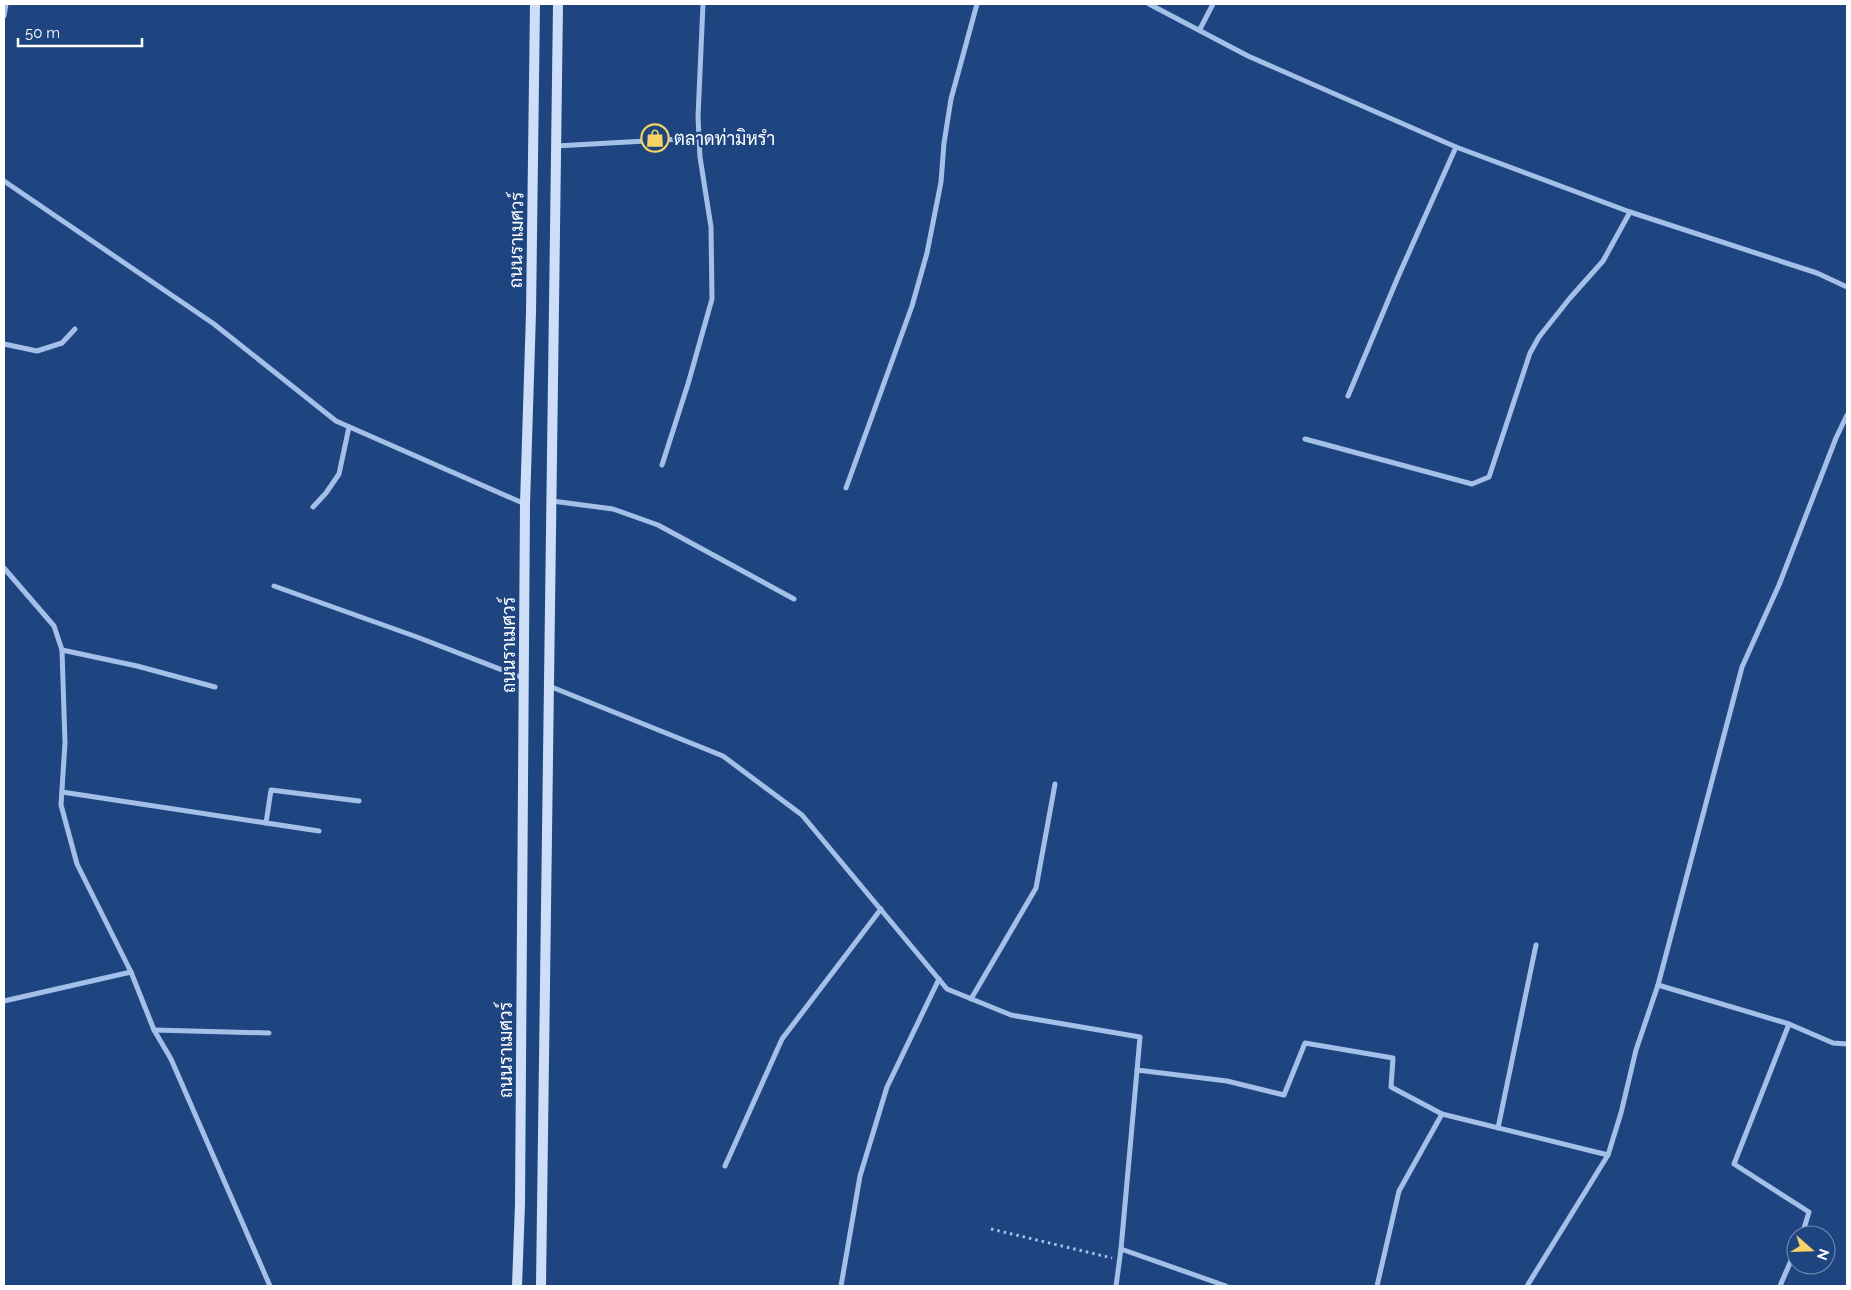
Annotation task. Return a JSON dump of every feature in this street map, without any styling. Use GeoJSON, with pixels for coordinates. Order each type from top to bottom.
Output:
{"type":"FeatureCollection","features":[{"type":"Feature","properties":{"kind":"main road","name":"ถนนราเมศวร์"},"geometry":{"type":"LineString","coordinates":[[517,1286],[520,1204],[525,504],[531,303],[535,4]]}},
{"type":"Feature","properties":{"kind":"main road"},"geometry":{"type":"LineString","coordinates":[[541,1286],[558,4]]}},
{"type":"Feature","properties":{"kind":"street"},"geometry":{"type":"LineString","coordinates":[[4,16],[6,4]]}},
{"type":"Feature","properties":{"kind":"street"},"geometry":{"type":"LineString","coordinates":[[662,465],[712,300],[711,227],[700,157],[698,117],[703,4]]}},
{"type":"Feature","properties":{"kind":"street"},"geometry":{"type":"LineString","coordinates":[[846,488],[912,306],[927,253],[941,182],[944,143],[951,99],[976,4]]}},
{"type":"Feature","properties":{"kind":"street"},"geometry":{"type":"LineString","coordinates":[[1149,4],[1200,29],[1248,56],[1456,147],[1630,212],[1817,273],[1847,287]]}},
{"type":"Feature","properties":{"kind":"street"},"geometry":{"type":"LineString","coordinates":[[1200,29],[1213,4]]}},
{"type":"Feature","properties":{"kind":"street"},"geometry":{"type":"LineString","coordinates":[[556,146],[699,138]]}},
{"type":"Feature","properties":{"kind":"street"},"geometry":{"type":"LineString","coordinates":[[1348,396],[1398,276],[1456,147]]}},
{"type":"Feature","properties":{"kind":"street"},"geometry":{"type":"LineString","coordinates":[[4,181],[214,324],[336,421],[525,504]]}},
{"type":"Feature","properties":{"kind":"street"},"geometry":{"type":"LineString","coordinates":[[1305,439],[1472,484],[1489,477],[1530,353],[1549,324],[1603,261],[1630,212]]}},
{"type":"Feature","properties":{"kind":"street"},"geometry":{"type":"LineString","coordinates":[[4,344],[37,351],[62,343],[75,329]]}},
{"type":"Feature","properties":{"kind":"street"},"geometry":{"type":"LineString","coordinates":[[1527,1286],[1608,1155],[1621,1113],[1636,1050],[1658,985],[1742,667],[1779,585],[1836,438],[1847,415]]}},
{"type":"Feature","properties":{"kind":"street"},"geometry":{"type":"LineString","coordinates":[[313,507],[326,494],[339,474],[349,427]]}},
{"type":"Feature","properties":{"kind":"street"},"geometry":{"type":"LineString","coordinates":[[551,501],[613,509],[658,525],[794,599]]}},
{"type":"Feature","properties":{"kind":"street"},"geometry":{"type":"LineString","coordinates":[[4,568],[54,626],[62,650],[65,743],[62,804],[77,864],[131,972],[154,1030],[171,1059],[270,1286]]}},
{"type":"Feature","properties":{"kind":"street"},"geometry":{"type":"LineString","coordinates":[[274,586],[417,637],[524,678]]}},
{"type":"Feature","properties":{"kind":"street"},"geometry":{"type":"LineString","coordinates":[[62,650],[136,666],[215,687]]}},
{"type":"Feature","properties":{"kind":"street"},"geometry":{"type":"LineString","coordinates":[[548,686],[723,756],[802,815],[947,989],[1011,1015],[1140,1037],[1116,1286]]}},
{"type":"Feature","properties":{"kind":"street"},"geometry":{"type":"LineString","coordinates":[[971,999],[1036,888],[1055,784]]}},
{"type":"Feature","properties":{"kind":"street"},"geometry":{"type":"LineString","coordinates":[[266,823],[271,790],[359,801]]}},
{"type":"Feature","properties":{"kind":"street"},"geometry":{"type":"LineString","coordinates":[[62,792],[319,831]]}},
{"type":"Feature","properties":{"kind":"street"},"geometry":{"type":"LineString","coordinates":[[725,1166],[782,1039],[881,909]]}},
{"type":"Feature","properties":{"kind":"street"},"geometry":{"type":"LineString","coordinates":[[1498,1128],[1536,945]]}},
{"type":"Feature","properties":{"kind":"street"},"geometry":{"type":"LineString","coordinates":[[4,1000],[131,972]]}},
{"type":"Feature","properties":{"kind":"street"},"geometry":{"type":"LineString","coordinates":[[841,1286],[860,1176],[887,1087],[939,979]]}},
{"type":"Feature","properties":{"kind":"street"},"geometry":{"type":"LineString","coordinates":[[1658,985],[1788,1024],[1833,1043],[1847,1044]]}},
{"type":"Feature","properties":{"kind":"street"},"geometry":{"type":"LineString","coordinates":[[1788,1024],[1734,1164],[1810,1212],[1805,1225]]}},
{"type":"Feature","properties":{"kind":"street"},"geometry":{"type":"LineString","coordinates":[[154,1030],[269,1033]]}},
{"type":"Feature","properties":{"kind":"street"},"geometry":{"type":"LineString","coordinates":[[1137,1070],[1227,1080],[1284,1096],[1305,1043],[1393,1058],[1391,1087],[1442,1114],[1608,1155]]}},
{"type":"Feature","properties":{"kind":"street"},"geometry":{"type":"LineString","coordinates":[[1377,1286],[1399,1191],[1442,1114]]}},
{"type":"Feature","properties":{"kind":"street"},"geometry":{"type":"LineString","coordinates":[[1121,1249],[1226,1286]]}},
{"type":"Feature","properties":{"kind":"street"},"geometry":{"type":"LineString","coordinates":[[1780,1286],[1786,1272]]}},
{"type":"Feature","properties":{"kind":"path"},"geometry":{"type":"LineString","coordinates":[[991,1229],[1120,1260]]}},
{"type":"Feature","properties":{"kind":"place","name":"ตลาดท่ามิหรำ"},"geometry":{"type":"Point","coordinates":[655,138]}}]}
